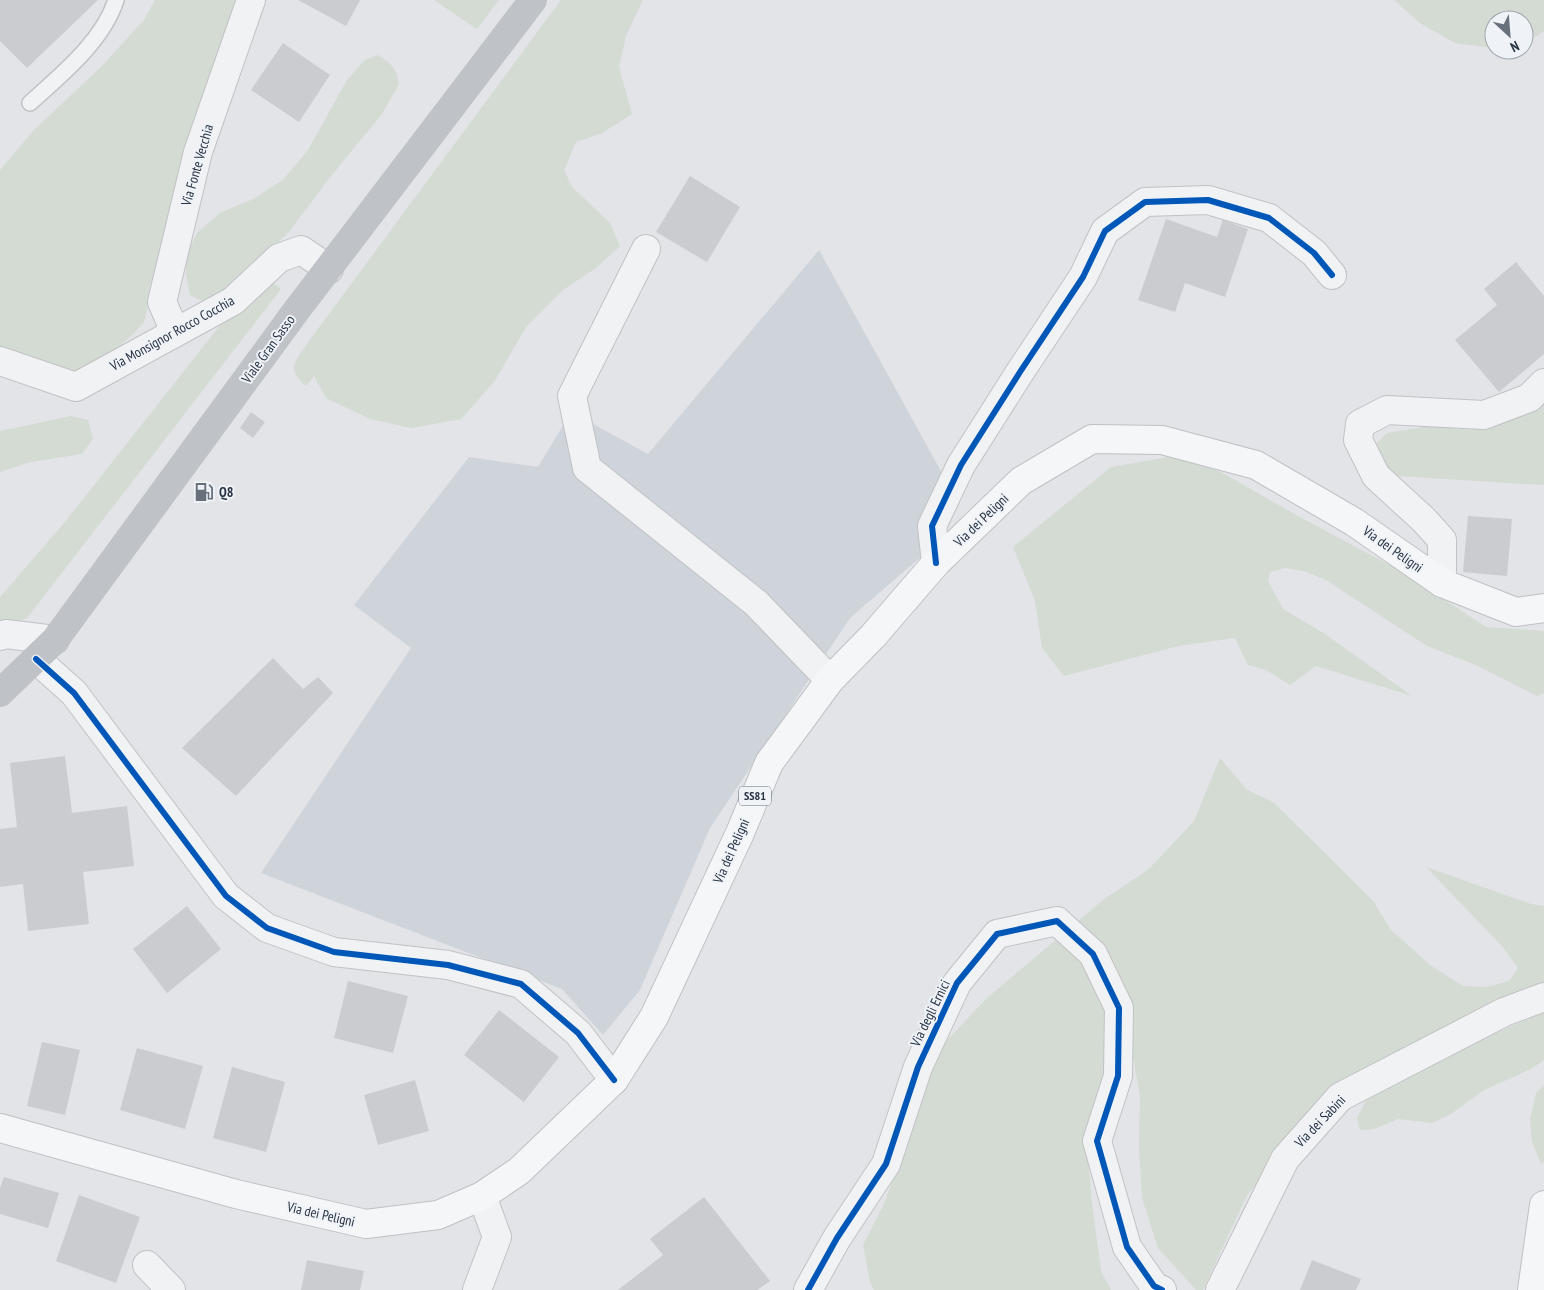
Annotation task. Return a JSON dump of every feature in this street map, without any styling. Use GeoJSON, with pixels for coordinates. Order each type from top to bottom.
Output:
{"type":"FeatureCollection","features":[{"type":"Feature","properties":{"kind":"main road","name":"Viale Gran Sasso"},"geometry":{"type":"LineString","coordinates":[[0,693],[55,640],[296,311],[533,0]]}},
{"type":"Feature","properties":{"kind":"main road","name":"Via dei Peligni"},"geometry":{"type":"LineString","coordinates":[[0,1128],[236,1194],[366,1224],[438,1216],[482,1196],[520,1171],[614,1080],[654,1017],[740,833],[769,763],[830,680],[873,636],[936,563],[1021,481],[1092,440],[1162,440],[1256,465],[1354,522],[1442,583],[1516,612],[1544,608]]}},
{"type":"Feature","properties":{"kind":"main road"},"geometry":{"type":"LineString","coordinates":[[1532,1290],[1544,1205]]}},
{"type":"Feature","properties":{"kind":"street","name":"Via Fonte Vecchia"},"geometry":{"type":"LineString","coordinates":[[175,332],[162,302],[198,152],[251,0]]}},
{"type":"Feature","properties":{"kind":"street"},"geometry":{"type":"LineString","coordinates":[[936,563],[932,526],[961,466],[1083,277],[1105,231],[1145,202],[1208,200],[1269,218],[1314,252],[1332,275]]}},
{"type":"Feature","properties":{"kind":"street"},"geometry":{"type":"LineString","coordinates":[[646,249],[572,396],[587,468],[756,603],[830,680]]}},
{"type":"Feature","properties":{"kind":"street","name":"Via Monsignor Rocco Cocchia"},"geometry":{"type":"LineString","coordinates":[[0,361],[76,387],[233,301],[279,258],[301,250],[329,269]]}},
{"type":"Feature","properties":{"kind":"street"},"geometry":{"type":"LineString","coordinates":[[1442,583],[1442,540],[1424,520],[1376,476],[1358,440],[1360,424],[1387,410],[1484,415],[1530,398],[1544,383]]}},
{"type":"Feature","properties":{"kind":"street"},"geometry":{"type":"LineString","coordinates":[[0,636],[6,634],[55,640]]}},
{"type":"Feature","properties":{"kind":"street"},"geometry":{"type":"LineString","coordinates":[[36,659],[74,693],[226,896],[268,928],[334,952],[448,965],[522,984],[578,1033],[614,1080]]}},
{"type":"Feature","properties":{"kind":"street","name":"Via degli Ernici"},"geometry":{"type":"LineString","coordinates":[[808,1290],[837,1238],[886,1164],[918,1067],[957,983],[997,934],[1056,921],[1093,954],[1119,1008],[1118,1076],[1097,1141],[1127,1247],[1154,1286],[1162,1290]]}},
{"type":"Feature","properties":{"kind":"street","name":"Via dei Sabini"},"geometry":{"type":"LineString","coordinates":[[1220,1290],[1284,1159],[1340,1097],[1504,1012],[1544,997]]}},
{"type":"Feature","properties":{"kind":"street"},"geometry":{"type":"LineString","coordinates":[[477,1290],[497,1237],[482,1196]]}},
{"type":"Feature","properties":{"kind":"street"},"geometry":{"type":"LineString","coordinates":[[147,1265],[171,1290]]}},
{"type":"Feature","properties":{"kind":"lane"},"geometry":{"type":"LineString","coordinates":[[30,103],[89,47],[113,9],[116,0]]}},
{"type":"Feature","properties":{"kind":"shaded area"},"geometry":{"type":"Polygon","coordinates":[[[155,0],[239,0],[166,229],[144,322],[132,335],[98,364],[66,374],[0,355],[0,170],[34,130],[101,67],[144,20],[155,0]]]}},
{"type":"Feature","properties":{"kind":"shaded area"},"geometry":{"type":"Polygon","coordinates":[[[434,0],[499,0],[477,29],[434,0]]]}},
{"type":"Feature","properties":{"kind":"shaded area"},"geometry":{"type":"Polygon","coordinates":[[[561,0],[643,0],[626,36],[619,67],[632,114],[602,133],[576,142],[564,170],[572,187],[610,223],[620,246],[596,268],[563,290],[526,327],[494,382],[461,419],[411,428],[370,419],[326,398],[314,376],[306,386],[294,369],[300,354],[561,0]]]}},
{"type":"Feature","properties":{"kind":"shaded area"},"geometry":{"type":"Polygon","coordinates":[[[1394,0],[1544,0],[1544,31],[1534,38],[1534,10],[1484,10],[1484,47],[1455,43],[1420,23],[1394,0]]]}},
{"type":"Feature","properties":{"kind":"shaded area"},"geometry":{"type":"Polygon","coordinates":[[[377,55],[392,66],[399,84],[382,114],[331,176],[288,233],[220,298],[202,301],[190,295],[186,275],[186,256],[197,233],[220,213],[251,200],[283,180],[308,150],[347,80],[365,60],[377,55]]]}},
{"type":"Feature","properties":{"kind":"shaded area"},"geometry":{"type":"Polygon","coordinates":[[[819,250],[942,473],[937,543],[850,618],[710,828],[640,990],[603,1035],[562,989],[261,873],[411,648],[354,605],[469,457],[538,467],[571,412],[648,454],[819,250]]]}},
{"type":"Feature","properties":{"kind":"shaded area"},"geometry":{"type":"Polygon","coordinates":[[[269,280],[281,289],[27,618],[0,628],[0,597],[65,522],[240,300],[269,280]]]}},
{"type":"Feature","properties":{"kind":"shaded area"},"geometry":{"type":"Polygon","coordinates":[[[1544,400],[1544,485],[1397,476],[1384,467],[1374,446],[1387,433],[1430,426],[1471,430],[1535,407],[1544,400]]]}},
{"type":"Feature","properties":{"kind":"shaded area"},"geometry":{"type":"Polygon","coordinates":[[[71,416],[88,420],[93,439],[82,454],[31,462],[0,472],[0,431],[71,416]]]}},
{"type":"Feature","properties":{"kind":"shaded area"},"geometry":{"type":"Polygon","coordinates":[[[1175,456],[1221,472],[1397,569],[1486,627],[1544,631],[1544,693],[1537,696],[1478,666],[1427,646],[1326,580],[1304,571],[1285,568],[1270,572],[1268,581],[1283,609],[1325,634],[1412,696],[1316,666],[1290,685],[1266,670],[1248,665],[1235,638],[1178,646],[1064,676],[1042,648],[1035,601],[1013,547],[1111,467],[1175,456]]]}},
{"type":"Feature","properties":{"kind":"shaded area"},"geometry":{"type":"Polygon","coordinates":[[[1220,758],[1247,790],[1273,802],[1374,902],[1390,929],[1430,965],[1463,986],[1487,987],[1509,981],[1518,968],[1502,946],[1426,867],[1531,904],[1544,906],[1544,994],[1328,1104],[1247,1195],[1203,1290],[1196,1290],[1158,1248],[1142,1198],[1139,1147],[1140,1096],[1129,1035],[1086,1136],[1101,1271],[1111,1290],[874,1290],[870,1282],[863,1245],[883,1206],[909,1137],[931,1057],[988,997],[1103,900],[1149,869],[1194,821],[1220,758]]]}},
{"type":"Feature","properties":{"kind":"shaded area"},"geometry":{"type":"Polygon","coordinates":[[[1544,1012],[1544,1060],[1531,1069],[1484,1090],[1451,1114],[1432,1123],[1398,1119],[1374,1129],[1360,1130],[1357,1118],[1371,1091],[1412,1069],[1544,1012]]]}},
{"type":"Feature","properties":{"kind":"shaded area"},"geometry":{"type":"Polygon","coordinates":[[[1544,1085],[1544,1162],[1541,1164],[1532,1142],[1530,1120],[1536,1093],[1544,1085]]]}},
{"type":"Feature","properties":{"kind":"building"},"geometry":{"type":"Polygon","coordinates":[[[0,0],[98,0],[27,68],[0,41],[0,0]]]}},
{"type":"Feature","properties":{"kind":"building"},"geometry":{"type":"Polygon","coordinates":[[[298,0],[360,0],[346,26],[298,0]]]}},
{"type":"Feature","properties":{"kind":"building"},"geometry":{"type":"Polygon","coordinates":[[[283,43],[330,75],[299,122],[251,90],[283,43]]]}},
{"type":"Feature","properties":{"kind":"building"},"geometry":{"type":"Polygon","coordinates":[[[690,176],[740,207],[707,262],[656,232],[690,176]]]}},
{"type":"Feature","properties":{"kind":"building"},"geometry":{"type":"Polygon","coordinates":[[[1166,219],[1217,237],[1223,220],[1248,229],[1225,297],[1185,283],[1175,312],[1138,300],[1166,219]]]}},
{"type":"Feature","properties":{"kind":"building"},"geometry":{"type":"Polygon","coordinates":[[[1516,262],[1544,296],[1544,354],[1499,392],[1455,340],[1497,305],[1484,289],[1516,262]]]}},
{"type":"Feature","properties":{"kind":"building"},"geometry":{"type":"Polygon","coordinates":[[[251,412],[265,422],[253,438],[240,428],[251,412]]]}},
{"type":"Feature","properties":{"kind":"building"},"geometry":{"type":"Polygon","coordinates":[[[1468,516],[1512,519],[1507,576],[1463,572],[1468,516]]]}},
{"type":"Feature","properties":{"kind":"building"},"geometry":{"type":"Polygon","coordinates":[[[273,658],[303,689],[318,677],[333,693],[236,796],[182,748],[273,658]]]}},
{"type":"Feature","properties":{"kind":"building"},"geometry":{"type":"Polygon","coordinates":[[[65,756],[72,813],[127,806],[134,866],[83,872],[89,924],[28,931],[23,884],[0,887],[0,829],[17,827],[10,763],[65,756]]]}},
{"type":"Feature","properties":{"kind":"building"},"geometry":{"type":"Polygon","coordinates":[[[187,906],[221,949],[167,993],[133,949],[187,906]]]}},
{"type":"Feature","properties":{"kind":"building"},"geometry":{"type":"Polygon","coordinates":[[[348,981],[408,996],[393,1053],[334,1038],[348,981]]]}},
{"type":"Feature","properties":{"kind":"building"},"geometry":{"type":"Polygon","coordinates":[[[499,1010],[559,1057],[524,1102],[464,1055],[499,1010]]]}},
{"type":"Feature","properties":{"kind":"building"},"geometry":{"type":"Polygon","coordinates":[[[42,1042],[80,1050],[65,1115],[27,1106],[42,1042]]]}},
{"type":"Feature","properties":{"kind":"building"},"geometry":{"type":"Polygon","coordinates":[[[137,1048],[203,1066],[185,1129],[120,1110],[137,1048]]]}},
{"type":"Feature","properties":{"kind":"building"},"geometry":{"type":"Polygon","coordinates":[[[232,1067],[285,1082],[266,1152],[213,1138],[232,1067]]]}},
{"type":"Feature","properties":{"kind":"building"},"geometry":{"type":"Polygon","coordinates":[[[415,1080],[429,1131],[378,1145],[364,1095],[415,1080]]]}},
{"type":"Feature","properties":{"kind":"building"},"geometry":{"type":"Polygon","coordinates":[[[4,1177],[59,1193],[48,1228],[0,1214],[0,1188],[4,1177]]]}},
{"type":"Feature","properties":{"kind":"building"},"geometry":{"type":"Polygon","coordinates":[[[79,1195],[140,1217],[116,1283],[56,1261],[79,1195]]]}},
{"type":"Feature","properties":{"kind":"building"},"geometry":{"type":"Polygon","coordinates":[[[704,1197],[770,1281],[757,1290],[618,1290],[663,1255],[650,1239],[704,1197]]]}},
{"type":"Feature","properties":{"kind":"building"},"geometry":{"type":"Polygon","coordinates":[[[307,1260],[364,1271],[360,1290],[301,1290],[307,1260]]]}},
{"type":"Feature","properties":{"kind":"building"},"geometry":{"type":"Polygon","coordinates":[[[1312,1260],[1361,1279],[1356,1290],[1300,1290],[1312,1260]]]}},
{"type":"Feature","properties":{"kind":"cycle path"},"geometry":{"type":"LineString","coordinates":[[936,563],[932,526],[961,465],[1083,277],[1105,231],[1145,202],[1208,200],[1269,218],[1314,253],[1332,275]]}},
{"type":"Feature","properties":{"kind":"cycle path"},"geometry":{"type":"LineString","coordinates":[[36,659],[74,693],[226,896],[267,928],[334,952],[448,965],[521,984],[578,1033],[614,1080]]}},
{"type":"Feature","properties":{"kind":"cycle path"},"geometry":{"type":"LineString","coordinates":[[808,1290],[837,1238],[886,1164],[918,1067],[957,983],[997,934],[1057,921],[1093,954],[1119,1008],[1118,1076],[1097,1141],[1127,1247],[1154,1286],[1162,1290]]}},
{"type":"Feature","properties":{"kind":"place","name":"Q8"},"geometry":{"type":"Point","coordinates":[204,492]}}]}
